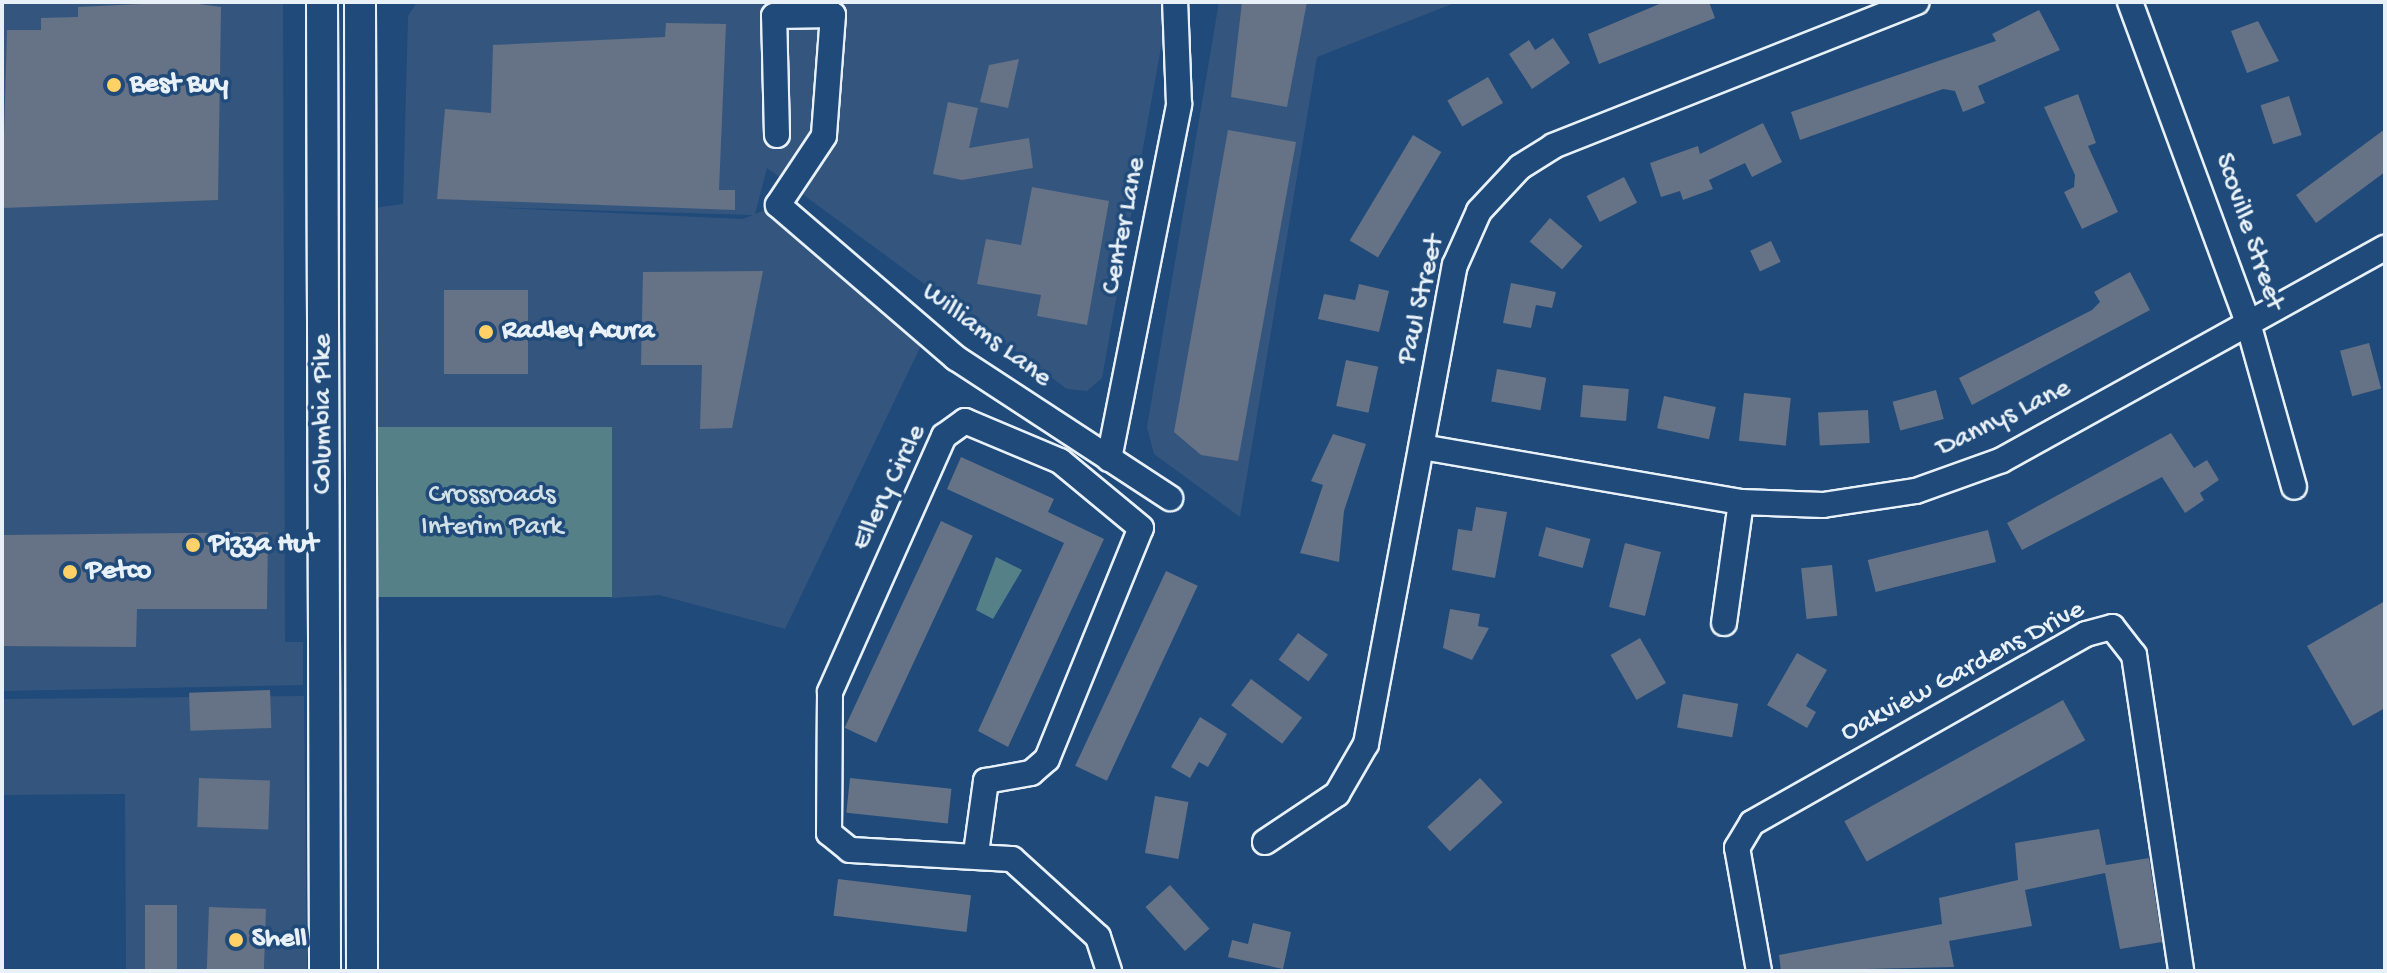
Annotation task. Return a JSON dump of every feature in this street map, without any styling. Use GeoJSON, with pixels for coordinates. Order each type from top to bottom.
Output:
{"type":"FeatureCollection","features":[{"type":"Feature","properties":{"kind":"main road","name":"Columbia Pike"},"geometry":{"type":"LineString","coordinates":[[322,2],[325,971]]}},
{"type":"Feature","properties":{"kind":"main road","name":"Columbia Pike"},"geometry":{"type":"LineString","coordinates":[[360,2],[362,971]]}},
{"type":"Feature","properties":{"kind":"street","name":"Center Lane"},"geometry":{"type":"LineString","coordinates":[[1109,459],[1179,104],[1175,2]]}},
{"type":"Feature","properties":{"kind":"street","name":"Paul Street"},"geometry":{"type":"LineString","coordinates":[[1265,842],[1337,794],[1366,744],[1455,265],[1499,186],[1553,146],[1917,2]]}},
{"type":"Feature","properties":{"kind":"street","name":"Scoville Street"},"geometry":{"type":"LineString","coordinates":[[2130,2],[2248,323],[2294,487]]}},
{"type":"Feature","properties":{"kind":"street","name":"Williams Lane"},"geometry":{"type":"LineString","coordinates":[[777,135],[774,16],[833,15],[824,136],[778,205],[956,358],[1170,498]]}},
{"type":"Feature","properties":{"kind":"street","name":"Dannys Lane"},"geometry":{"type":"LineString","coordinates":[[1422,447],[1741,502],[1867,501],[1960,478],[2385,248]]}},
{"type":"Feature","properties":{"kind":"street","name":"Ellery Circle"},"geometry":{"type":"LineString","coordinates":[[976,853],[986,781],[1031,773],[1047,759],[1141,528],[1060,461],[965,421],[944,436],[830,692],[829,833],[850,850],[976,853],[1012,859],[1061,898],[1098,937],[1109,971]]}},
{"type":"Feature","properties":{"kind":"street"},"geometry":{"type":"LineString","coordinates":[[1724,623],[1741,502]]}},
{"type":"Feature","properties":{"kind":"street","name":"Oakview Gardens Drive"},"geometry":{"type":"LineString","coordinates":[[1759,971],[1737,848],[1752,823],[2086,634],[2112,627],[2134,655],[2181,971]]}},
{"type":"Feature","properties":{"kind":"shaded area"},"geometry":{"type":"Polygon","coordinates":[[[2,2],[283,2],[285,642],[303,642],[303,685],[2,691],[2,2]]]}},
{"type":"Feature","properties":{"kind":"shaded area"},"geometry":{"type":"Polygon","coordinates":[[[417,2],[1169,2],[1102,378],[1087,391],[1067,389],[767,168],[755,214],[778,205],[927,333],[785,629],[659,595],[611,598],[612,428],[374,427],[374,208],[403,204],[408,16],[417,2]],[[483,207],[743,219],[753,215],[483,207]]]}},
{"type":"Feature","properties":{"kind":"shaded area"},"geometry":{"type":"Polygon","coordinates":[[[1219,2],[1457,2],[1317,57],[1240,517],[1154,454],[1147,427],[1219,2]]]}},
{"type":"Feature","properties":{"kind":"shaded area"},"geometry":{"type":"Polygon","coordinates":[[[304,696],[307,971],[126,971],[125,794],[2,795],[2,699],[304,696]]]}},
{"type":"Feature","properties":{"kind":"green space","name":"Crossroads Interim Park"},"geometry":{"type":"Polygon","coordinates":[[[374,427],[612,427],[612,597],[374,597],[374,427]]]}},
{"type":"Feature","properties":{"kind":"green space"},"geometry":{"type":"Polygon","coordinates":[[[996,557],[1022,570],[993,619],[976,610],[996,557]]]}},
{"type":"Feature","properties":{"kind":"building","name":"Best Buy"},"geometry":{"type":"Polygon","coordinates":[[[184,2],[221,7],[218,200],[2,208],[7,30],[41,30],[41,18],[78,17],[78,7],[184,2]]]}},
{"type":"Feature","properties":{"kind":"building"},"geometry":{"type":"Polygon","coordinates":[[[1242,2],[1307,2],[1287,107],[1231,97],[1242,2]]]}},
{"type":"Feature","properties":{"kind":"building"},"geometry":{"type":"Polygon","coordinates":[[[1664,2],[1709,2],[1715,18],[1599,64],[1588,34],[1664,2]]]}},
{"type":"Feature","properties":{"kind":"building"},"geometry":{"type":"Polygon","coordinates":[[[2039,10],[2060,50],[1978,86],[1985,103],[1963,112],[1955,91],[1943,89],[1800,140],[1791,112],[1996,41],[1992,34],[2039,10]]]}},
{"type":"Feature","properties":{"kind":"building"},"geometry":{"type":"Polygon","coordinates":[[[2258,21],[2279,61],[2247,73],[2231,31],[2258,21]]]}},
{"type":"Feature","properties":{"kind":"building"},"geometry":{"type":"Polygon","coordinates":[[[666,23],[726,24],[719,190],[735,190],[735,210],[437,199],[445,109],[491,113],[493,45],[665,37],[666,23]]]}},
{"type":"Feature","properties":{"kind":"building"},"geometry":{"type":"Polygon","coordinates":[[[1553,38],[1570,63],[1532,89],[1509,54],[1529,40],[1535,50],[1553,38]]]}},
{"type":"Feature","properties":{"kind":"building"},"geometry":{"type":"Polygon","coordinates":[[[1019,59],[1008,108],[980,102],[989,65],[1019,59]]]}},
{"type":"Feature","properties":{"kind":"building"},"geometry":{"type":"Polygon","coordinates":[[[1488,77],[1503,103],[1462,126],[1447,100],[1488,77]]]}},
{"type":"Feature","properties":{"kind":"building"},"geometry":{"type":"Polygon","coordinates":[[[2078,94],[2096,143],[2088,146],[2118,212],[2082,229],[2064,192],[2074,187],[2075,175],[2044,107],[2078,94]]]}},
{"type":"Feature","properties":{"kind":"building"},"geometry":{"type":"Polygon","coordinates":[[[2289,96],[2302,135],[2273,144],[2260,105],[2289,96]]]}},
{"type":"Feature","properties":{"kind":"building"},"geometry":{"type":"Polygon","coordinates":[[[948,102],[978,108],[969,148],[1029,138],[1033,168],[962,180],[933,174],[948,102]]]}},
{"type":"Feature","properties":{"kind":"building"},"geometry":{"type":"Polygon","coordinates":[[[1763,123],[1782,162],[1752,177],[1745,163],[1709,180],[1713,189],[1683,200],[1680,191],[1661,197],[1650,163],[1698,146],[1700,154],[1763,123]]]}},
{"type":"Feature","properties":{"kind":"building"},"geometry":{"type":"Polygon","coordinates":[[[2385,129],[2385,172],[2316,223],[2296,195],[2385,129]]]}},
{"type":"Feature","properties":{"kind":"building"},"geometry":{"type":"Polygon","coordinates":[[[1228,130],[1296,142],[1238,461],[1201,455],[1174,432],[1228,130]]]}},
{"type":"Feature","properties":{"kind":"building"},"geometry":{"type":"Polygon","coordinates":[[[1413,135],[1441,152],[1378,257],[1350,240],[1413,135]]]}},
{"type":"Feature","properties":{"kind":"building"},"geometry":{"type":"Polygon","coordinates":[[[1624,177],[1637,203],[1600,222],[1587,196],[1624,177]]]}},
{"type":"Feature","properties":{"kind":"building"},"geometry":{"type":"Polygon","coordinates":[[[1032,187],[1109,201],[1087,325],[1037,316],[1041,295],[977,284],[986,239],[1021,245],[1032,187]]]}},
{"type":"Feature","properties":{"kind":"building"},"geometry":{"type":"Polygon","coordinates":[[[1550,218],[1582,246],[1562,270],[1530,241],[1550,218]]]}},
{"type":"Feature","properties":{"kind":"building"},"geometry":{"type":"Polygon","coordinates":[[[1771,241],[1781,262],[1760,272],[1750,251],[1771,241]]]}},
{"type":"Feature","properties":{"kind":"building"},"geometry":{"type":"Polygon","coordinates":[[[763,271],[732,428],[700,429],[702,365],[641,365],[643,272],[763,271]]]}},
{"type":"Feature","properties":{"kind":"building"},"geometry":{"type":"Polygon","coordinates":[[[2130,272],[2150,310],[1972,405],[1959,378],[2092,310],[2100,302],[2094,292],[2130,272]]]}},
{"type":"Feature","properties":{"kind":"building"},"geometry":{"type":"Polygon","coordinates":[[[1511,283],[1556,292],[1552,308],[1536,305],[1531,328],[1503,323],[1511,283]]]}},
{"type":"Feature","properties":{"kind":"building"},"geometry":{"type":"Polygon","coordinates":[[[1359,284],[1389,291],[1379,332],[1318,319],[1324,294],[1355,300],[1359,284]]]}},
{"type":"Feature","properties":{"kind":"building","name":"Radley Acura"},"geometry":{"type":"Polygon","coordinates":[[[444,290],[528,290],[528,374],[444,374],[444,290]]]}},
{"type":"Feature","properties":{"kind":"building"},"geometry":{"type":"Polygon","coordinates":[[[2369,343],[2381,388],[2352,396],[2340,351],[2369,343]]]}},
{"type":"Feature","properties":{"kind":"building"},"geometry":{"type":"Polygon","coordinates":[[[1346,360],[1378,367],[1369,413],[1336,406],[1346,360]]]}},
{"type":"Feature","properties":{"kind":"building"},"geometry":{"type":"Polygon","coordinates":[[[1497,369],[1546,378],[1541,410],[1491,401],[1497,369]]]}},
{"type":"Feature","properties":{"kind":"building"},"geometry":{"type":"Polygon","coordinates":[[[1583,385],[1629,389],[1626,421],[1580,417],[1583,385]]]}},
{"type":"Feature","properties":{"kind":"building"},"geometry":{"type":"Polygon","coordinates":[[[1936,390],[1944,419],[1900,431],[1893,402],[1936,390]]]}},
{"type":"Feature","properties":{"kind":"building"},"geometry":{"type":"Polygon","coordinates":[[[1744,393],[1791,398],[1786,446],[1739,441],[1744,393]]]}},
{"type":"Feature","properties":{"kind":"building"},"geometry":{"type":"Polygon","coordinates":[[[1664,396],[1716,407],[1709,439],[1657,428],[1664,396]]]}},
{"type":"Feature","properties":{"kind":"building"},"geometry":{"type":"Polygon","coordinates":[[[1868,410],[1870,443],[1820,446],[1818,413],[1868,410]]]}},
{"type":"Feature","properties":{"kind":"building"},"geometry":{"type":"Polygon","coordinates":[[[2171,433],[2194,468],[2207,460],[2219,480],[2200,493],[2204,500],[2185,513],[2162,477],[2022,550],[2007,523],[2171,433]]]}},
{"type":"Feature","properties":{"kind":"building"},"geometry":{"type":"Polygon","coordinates":[[[1333,434],[1366,444],[1344,511],[1339,562],[1300,553],[1323,485],[1311,481],[1333,434]]]}},
{"type":"Feature","properties":{"kind":"building"},"geometry":{"type":"Polygon","coordinates":[[[961,457],[1054,499],[1048,512],[1104,539],[1008,747],[978,731],[1064,543],[947,489],[961,457]]]}},
{"type":"Feature","properties":{"kind":"building"},"geometry":{"type":"Polygon","coordinates":[[[1476,507],[1507,512],[1495,578],[1452,570],[1458,529],[1472,531],[1476,507]]]}},
{"type":"Feature","properties":{"kind":"building"},"geometry":{"type":"Polygon","coordinates":[[[941,521],[973,536],[876,742],[845,728],[941,521]]]}},
{"type":"Feature","properties":{"kind":"building"},"geometry":{"type":"Polygon","coordinates":[[[1546,527],[1590,539],[1583,568],[1538,556],[1546,527]]]}},
{"type":"Feature","properties":{"kind":"building"},"geometry":{"type":"Polygon","coordinates":[[[1988,530],[1996,562],[1876,592],[1868,560],[1988,530]]]}},
{"type":"Feature","properties":{"kind":"building"},"geometry":{"type":"Polygon","coordinates":[[[268,532],[267,609],[137,609],[136,647],[2,646],[2,535],[268,532]]]}},
{"type":"Feature","properties":{"kind":"building"},"geometry":{"type":"Polygon","coordinates":[[[1625,543],[1661,552],[1645,616],[1609,607],[1625,543]]]}},
{"type":"Feature","properties":{"kind":"building"},"geometry":{"type":"Polygon","coordinates":[[[1832,565],[1837,616],[1807,619],[1801,568],[1832,565]]]}},
{"type":"Feature","properties":{"kind":"building"},"geometry":{"type":"Polygon","coordinates":[[[1166,571],[1198,586],[1107,781],[1075,766],[1166,571]]]}},
{"type":"Feature","properties":{"kind":"building"},"geometry":{"type":"Polygon","coordinates":[[[2385,601],[2385,708],[2353,726],[2307,646],[2385,601]]]}},
{"type":"Feature","properties":{"kind":"building"},"geometry":{"type":"Polygon","coordinates":[[[1450,609],[1480,614],[1478,626],[1489,628],[1472,660],[1443,648],[1450,609]]]}},
{"type":"Feature","properties":{"kind":"building"},"geometry":{"type":"Polygon","coordinates":[[[1298,633],[1328,655],[1309,681],[1279,660],[1298,633]]]}},
{"type":"Feature","properties":{"kind":"building"},"geometry":{"type":"Polygon","coordinates":[[[1640,638],[1666,683],[1637,700],[1611,655],[1640,638]]]}},
{"type":"Feature","properties":{"kind":"building"},"geometry":{"type":"Polygon","coordinates":[[[1797,653],[1827,670],[1806,706],[1816,712],[1807,728],[1767,705],[1797,653]]]}},
{"type":"Feature","properties":{"kind":"building"},"geometry":{"type":"Polygon","coordinates":[[[1251,679],[1302,718],[1282,744],[1231,705],[1251,679]]]}},
{"type":"Feature","properties":{"kind":"building"},"geometry":{"type":"Polygon","coordinates":[[[270,690],[271,728],[190,731],[189,693],[270,690]]]}},
{"type":"Feature","properties":{"kind":"building"},"geometry":{"type":"Polygon","coordinates":[[[1683,694],[1738,704],[1732,737],[1677,727],[1683,694]]]}},
{"type":"Feature","properties":{"kind":"building"},"geometry":{"type":"Polygon","coordinates":[[[2063,700],[2085,740],[1867,861],[1844,821],[2063,700]]]}},
{"type":"Feature","properties":{"kind":"building"},"geometry":{"type":"Polygon","coordinates":[[[1200,717],[1227,734],[1208,767],[1199,762],[1190,778],[1171,767],[1200,717]]]}},
{"type":"Feature","properties":{"kind":"building"},"geometry":{"type":"Polygon","coordinates":[[[199,778],[270,780],[268,829],[197,827],[199,778]]]}},
{"type":"Feature","properties":{"kind":"building"},"geometry":{"type":"Polygon","coordinates":[[[850,778],[951,789],[948,823],[846,813],[850,778]]]}},
{"type":"Feature","properties":{"kind":"building"},"geometry":{"type":"Polygon","coordinates":[[[1480,778],[1503,802],[1450,851],[1427,827],[1480,778]]]}},
{"type":"Feature","properties":{"kind":"building"},"geometry":{"type":"Polygon","coordinates":[[[1155,796],[1188,802],[1178,859],[1145,853],[1155,796]]]}},
{"type":"Feature","properties":{"kind":"building"},"geometry":{"type":"Polygon","coordinates":[[[2099,829],[2106,865],[2149,858],[2162,942],[2120,949],[2105,873],[2025,890],[2032,926],[1949,941],[1954,967],[1781,971],[1779,955],[1942,924],[1939,898],[2018,880],[2015,843],[2099,829]]]}},
{"type":"Feature","properties":{"kind":"building"},"geometry":{"type":"Polygon","coordinates":[[[838,879],[971,895],[966,932],[833,916],[838,879]]]}},
{"type":"Feature","properties":{"kind":"building"},"geometry":{"type":"Polygon","coordinates":[[[1170,885],[1209,929],[1185,951],[1145,907],[1170,885]]]}},
{"type":"Feature","properties":{"kind":"building"},"geometry":{"type":"Polygon","coordinates":[[[145,905],[177,905],[177,971],[145,971],[145,905]]]}},
{"type":"Feature","properties":{"kind":"building","name":"Shell"},"geometry":{"type":"Polygon","coordinates":[[[209,907],[266,909],[264,971],[207,971],[209,907]]]}},
{"type":"Feature","properties":{"kind":"building"},"geometry":{"type":"Polygon","coordinates":[[[1253,923],[1291,932],[1283,969],[1228,957],[1232,940],[1248,944],[1253,923]]]}},
{"type":"Feature","properties":{"kind":"place","name":"Best Buy"},"geometry":{"type":"Point","coordinates":[114,85]}},
{"type":"Feature","properties":{"kind":"place","name":"Radley Acura"},"geometry":{"type":"Point","coordinates":[486,332]}},
{"type":"Feature","properties":{"kind":"place","name":"Pizza Hut"},"geometry":{"type":"Point","coordinates":[193,545]}},
{"type":"Feature","properties":{"kind":"place","name":"Petco"},"geometry":{"type":"Point","coordinates":[70,572]}},
{"type":"Feature","properties":{"kind":"place","name":"Shell"},"geometry":{"type":"Point","coordinates":[236,940]}}]}
